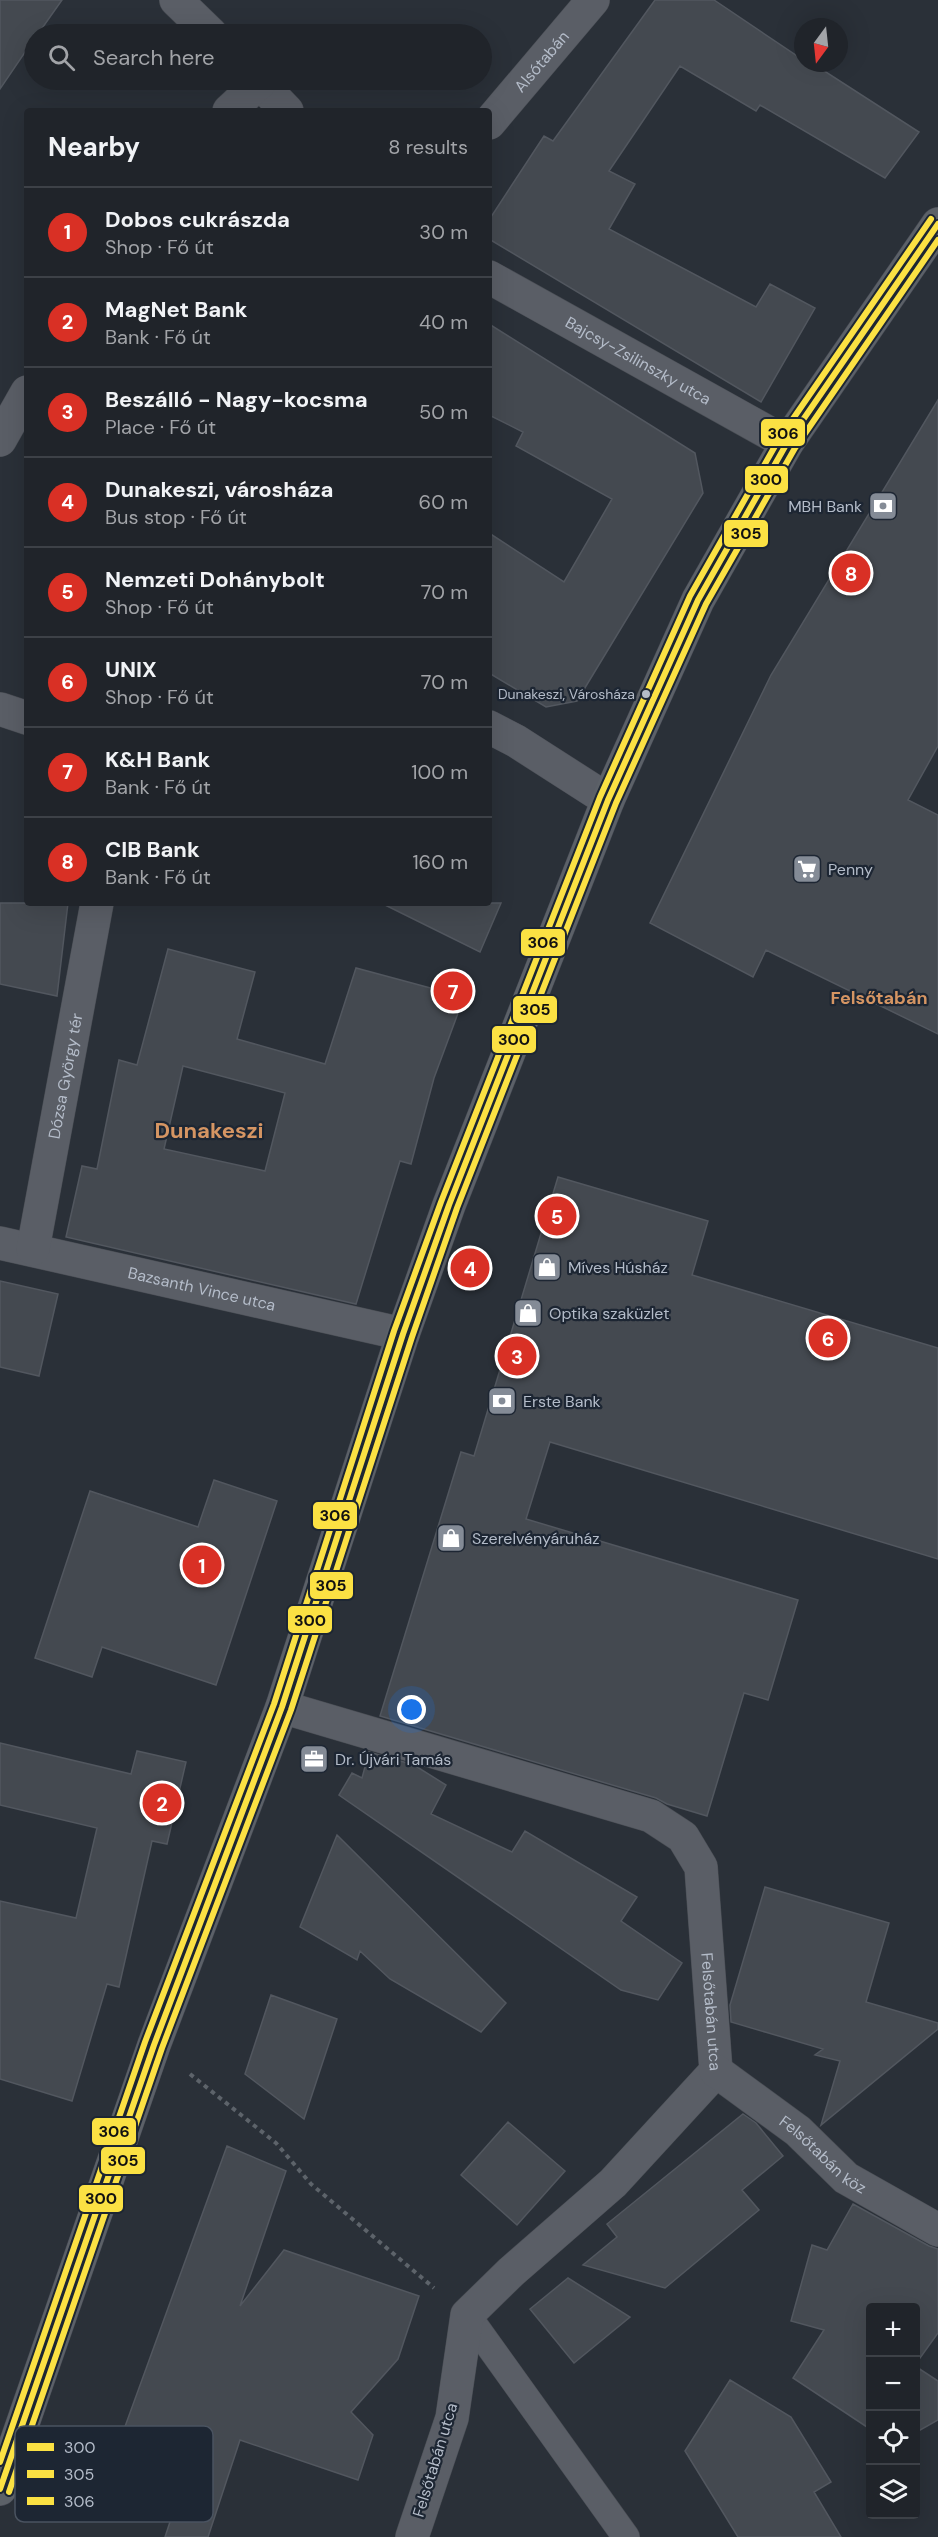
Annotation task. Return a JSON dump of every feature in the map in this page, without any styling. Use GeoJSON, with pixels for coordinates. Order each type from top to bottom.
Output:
{"type":"FeatureCollection","features":[{"type":"Feature","properties":{"kind":"main road"},"geometry":{"type":"LineString","coordinates":[[22,2426],[154,2045],[282,1707],[403,1334],[498,1078],[608,800],[698,600],[787,443],[938,224]]}},
{"type":"Feature","properties":{"kind":"main road"},"geometry":{"type":"LineString","coordinates":[[0,2489],[15,2446]]}},
{"type":"Feature","properties":{"kind":"street"},"geometry":{"type":"LineString","coordinates":[[176,0],[201,24]]}},
{"type":"Feature","properties":{"kind":"street","name":"Alsótabán"},"geometry":{"type":"LineString","coordinates":[[492,119],[593,0]]}},
{"type":"Feature","properties":{"kind":"street"},"geometry":{"type":"LineString","coordinates":[[233,108],[250,90]]}},
{"type":"Feature","properties":{"kind":"street"},"geometry":{"type":"LineString","coordinates":[[267,90],[284,108]]}},
{"type":"Feature","properties":{"kind":"street","name":"Bajcsy-Zsilinszky utca"},"geometry":{"type":"LineString","coordinates":[[492,279],[787,443]]}},
{"type":"Feature","properties":{"kind":"street"},"geometry":{"type":"LineString","coordinates":[[0,440],[24,397]]}},
{"type":"Feature","properties":{"kind":"street"},"geometry":{"type":"LineString","coordinates":[[0,709],[24,717]]}},
{"type":"Feature","properties":{"kind":"street"},"geometry":{"type":"LineString","coordinates":[[492,729],[516,741],[608,800]]}},
{"type":"Feature","properties":{"kind":"street","name":"Dózsa György tér"},"geometry":{"type":"LineString","coordinates":[[33,1249],[96,906]]}},
{"type":"Feature","properties":{"kind":"street","name":"Bazsanth Vince utca"},"geometry":{"type":"LineString","coordinates":[[0,1244],[33,1249],[103,1268],[403,1334]]}},
{"type":"Feature","properties":{"kind":"street","name":"Felsőtabán utca"},"geometry":{"type":"LineString","coordinates":[[282,1707],[651,1816],[683,1837],[701,1867],[716,2071],[613,2182],[511,2272],[467,2315],[452,2418],[412,2537]]}},
{"type":"Feature","properties":{"kind":"street","name":"Felsőtabán köz"},"geometry":{"type":"LineString","coordinates":[[716,2071],[798,2131],[846,2178],[938,2230]]}},
{"type":"Feature","properties":{"kind":"lane"},"geometry":{"type":"LineString","coordinates":[[467,2315],[626,2537]]}},
{"type":"Feature","properties":{"kind":"path"},"geometry":{"type":"LineString","coordinates":[[154,2045],[276,2143],[311,2184],[467,2315]]}},
{"type":"Feature","properties":{"kind":"building"},"geometry":{"type":"Polygon","coordinates":[[[0,0],[62,0],[45,24],[24,24],[24,54],[0,89],[0,0]]]}},
{"type":"Feature","properties":{"kind":"building"},"geometry":{"type":"Polygon","coordinates":[[[655,0],[714,0],[794,54],[794,72],[826,72],[919,132],[885,178],[760,105],[756,111],[680,66],[609,171],[635,184],[609,229],[756,307],[770,284],[815,308],[761,402],[492,241],[492,215],[544,136],[553,141],[655,0]]]}},
{"type":"Feature","properties":{"kind":"building"},"geometry":{"type":"Polygon","coordinates":[[[492,326],[695,453],[703,493],[577,701],[546,707],[492,675],[492,535],[564,582],[612,499],[516,446],[523,432],[492,416],[492,326]]]}},
{"type":"Feature","properties":{"kind":"building"},"geometry":{"type":"Polygon","coordinates":[[[938,400],[938,746],[908,800],[938,815],[938,1034],[766,950],[753,977],[650,923],[771,675],[938,400]]]}},
{"type":"Feature","properties":{"kind":"building"},"geometry":{"type":"Polygon","coordinates":[[[0,903],[24,903],[24,906],[68,906],[57,996],[0,984],[0,903]]]}},
{"type":"Feature","properties":{"kind":"building"},"geometry":{"type":"Polygon","coordinates":[[[492,903],[501,903],[480,952],[387,906],[492,906],[492,903]]]}},
{"type":"Feature","properties":{"kind":"building"},"geometry":{"type":"Polygon","coordinates":[[[168,949],[255,972],[237,1039],[325,1064],[356,968],[464,997],[434,1078],[411,1164],[400,1161],[356,1304],[66,1237],[82,1166],[97,1169],[119,1060],[137,1065],[168,949]],[[183,1066],[164,1149],[265,1171],[285,1093],[183,1066]]]}},
{"type":"Feature","properties":{"kind":"building"},"geometry":{"type":"Polygon","coordinates":[[[558,1177],[708,1221],[692,1275],[938,1348],[938,1559],[550,1442],[526,1519],[798,1600],[768,1700],[744,1693],[707,1816],[667,1804],[656,1798],[380,1716],[461,1452],[474,1456],[558,1177]]]}},
{"type":"Feature","properties":{"kind":"building"},"geometry":{"type":"Polygon","coordinates":[[[0,1281],[58,1294],[39,1376],[0,1367],[0,1281]]]}},
{"type":"Feature","properties":{"kind":"building"},"geometry":{"type":"Polygon","coordinates":[[[214,1480],[277,1501],[216,1685],[102,1647],[92,1677],[35,1658],[90,1491],[198,1527],[214,1480]]]}},
{"type":"Feature","properties":{"kind":"building"},"geometry":{"type":"Polygon","coordinates":[[[0,1743],[131,1774],[137,1751],[186,1762],[167,1844],[152,1841],[119,1987],[107,1984],[72,2101],[0,2079],[0,1901],[76,1918],[97,1828],[0,1805],[0,1743]]]}},
{"type":"Feature","properties":{"kind":"building"},"geometry":{"type":"Polygon","coordinates":[[[369,1752],[414,1765],[446,1785],[431,1814],[512,1852],[525,1831],[637,1897],[621,1921],[682,1963],[658,2000],[621,1990],[339,1795],[352,1773],[362,1778],[369,1752]]]}},
{"type":"Feature","properties":{"kind":"building"},"geometry":{"type":"Polygon","coordinates":[[[337,1835],[506,2003],[481,2032],[390,1979],[360,1951],[357,1960],[300,1927],[337,1835]]]}},
{"type":"Feature","properties":{"kind":"building"},"geometry":{"type":"Polygon","coordinates":[[[765,1887],[889,1923],[866,2002],[938,2023],[938,2029],[821,2125],[840,2061],[815,2055],[823,2049],[731,2022],[730,2005],[765,1887]]]}},
{"type":"Feature","properties":{"kind":"building"},"geometry":{"type":"Polygon","coordinates":[[[271,1995],[337,2019],[304,2119],[245,2074],[271,1995]]]}},
{"type":"Feature","properties":{"kind":"building"},"geometry":{"type":"Polygon","coordinates":[[[743,2114],[756,2123],[783,2156],[742,2190],[759,2210],[665,2288],[583,2265],[617,2237],[607,2224],[743,2114]]]}},
{"type":"Feature","properties":{"kind":"building"},"geometry":{"type":"Polygon","coordinates":[[[508,2122],[565,2171],[517,2225],[461,2175],[508,2122]]]}},
{"type":"Feature","properties":{"kind":"building"},"geometry":{"type":"Polygon","coordinates":[[[227,2146],[286,2171],[240,2306],[284,2250],[419,2296],[398,2359],[351,2412],[373,2435],[358,2480],[240,2440],[213,2522],[213,2426],[125,2426],[227,2146]]]}},
{"type":"Feature","properties":{"kind":"building"},"geometry":{"type":"Polygon","coordinates":[[[853,2204],[938,2249],[938,2333],[920,2358],[920,2303],[866,2303],[866,2426],[793,2378],[824,2330],[791,2321],[812,2245],[827,2250],[853,2204]]]}},
{"type":"Feature","properties":{"kind":"building"},"geometry":{"type":"Polygon","coordinates":[[[568,2278],[630,2317],[574,2363],[530,2309],[568,2278]]]}},
{"type":"Feature","properties":{"kind":"building"},"geometry":{"type":"Polygon","coordinates":[[[920,2369],[938,2381],[938,2420],[920,2430],[920,2369]]]}},
{"type":"Feature","properties":{"kind":"building"},"geometry":{"type":"Polygon","coordinates":[[[730,2380],[791,2417],[831,2482],[814,2492],[841,2537],[738,2537],[685,2451],[730,2380]]]}},
{"type":"Feature","properties":{"kind":"building"},"geometry":{"type":"Polygon","coordinates":[[[170,2522],[213,2522],[208,2537],[165,2537],[170,2522]]]}},
{"type":"Feature","properties":{"kind":"transit line","name":"306"},"geometry":{"type":"LineString","coordinates":[[0,2462],[145,2042],[274,1704],[394,1331],[441,1202],[600,797],[690,596],[779,439],[931,219]]}},
{"type":"Feature","properties":{"kind":"transit line","name":"300"},"geometry":{"type":"LineString","coordinates":[[22,2426],[154,2045],[282,1707],[403,1334],[449,1205],[608,800],[698,600],[787,443],[938,224]]}},
{"type":"Feature","properties":{"kind":"transit line","name":"305"},"geometry":{"type":"LineString","coordinates":[[32,2426],[162,2048],[291,1710],[412,1337],[457,1208],[616,803],[706,604],[795,448],[938,240]]}},
{"type":"Feature","properties":{"kind":"transit line","name":"300"},"geometry":{"type":"LineString","coordinates":[[0,2489],[15,2446]]}},
{"type":"Feature","properties":{"kind":"transit line","name":"305"},"geometry":{"type":"LineString","coordinates":[[9,2492],[15,2475]]}},
{"type":"Feature","properties":{"kind":"place","name":"MBH Bank"},"geometry":{"type":"Point","coordinates":[883,506]}},
{"type":"Feature","properties":{"kind":"place","name":"CIB Bank"},"geometry":{"type":"Point","coordinates":[851,573]}},
{"type":"Feature","properties":{"kind":"place","name":"Dunakeszi, Városháza"},"geometry":{"type":"Point","coordinates":[646,694]}},
{"type":"Feature","properties":{"kind":"place","name":"Penny"},"geometry":{"type":"Point","coordinates":[807,869]}},
{"type":"Feature","properties":{"kind":"place","name":"K&H Bank"},"geometry":{"type":"Point","coordinates":[453,991]}},
{"type":"Feature","properties":{"kind":"place","name":"Nemzeti Dohánybolt"},"geometry":{"type":"Point","coordinates":[557,1216]}},
{"type":"Feature","properties":{"kind":"place","name":"Míves Húsház"},"geometry":{"type":"Point","coordinates":[547,1267]}},
{"type":"Feature","properties":{"kind":"place","name":"Dunakeszi, városháza"},"geometry":{"type":"Point","coordinates":[470,1268]}},
{"type":"Feature","properties":{"kind":"place","name":"Optika szaküzlet"},"geometry":{"type":"Point","coordinates":[528,1313]}},
{"type":"Feature","properties":{"kind":"place","name":"UNIX"},"geometry":{"type":"Point","coordinates":[828,1338]}},
{"type":"Feature","properties":{"kind":"place","name":"Beszálló - Nagy-kocsma"},"geometry":{"type":"Point","coordinates":[517,1356]}},
{"type":"Feature","properties":{"kind":"place","name":"Erste Bank"},"geometry":{"type":"Point","coordinates":[502,1401]}},
{"type":"Feature","properties":{"kind":"place","name":"Szerelvényáruház"},"geometry":{"type":"Point","coordinates":[451,1538]}},
{"type":"Feature","properties":{"kind":"place","name":"Dobos cukrászda"},"geometry":{"type":"Point","coordinates":[202,1565]}},
{"type":"Feature","properties":{"kind":"place","name":"Dr. Újvári Tamás"},"geometry":{"type":"Point","coordinates":[314,1759]}},
{"type":"Feature","properties":{"kind":"place","name":"MagNet Bank"},"geometry":{"type":"Point","coordinates":[162,1803]}},
{"type":"Feature","properties":{"kind":"district","name":"Felsőtabán"},"geometry":{"type":"Point","coordinates":[879,998]}},
{"type":"Feature","properties":{"kind":"district","name":"Dunakeszi"},"geometry":{"type":"Point","coordinates":[209,1130]}}]}
